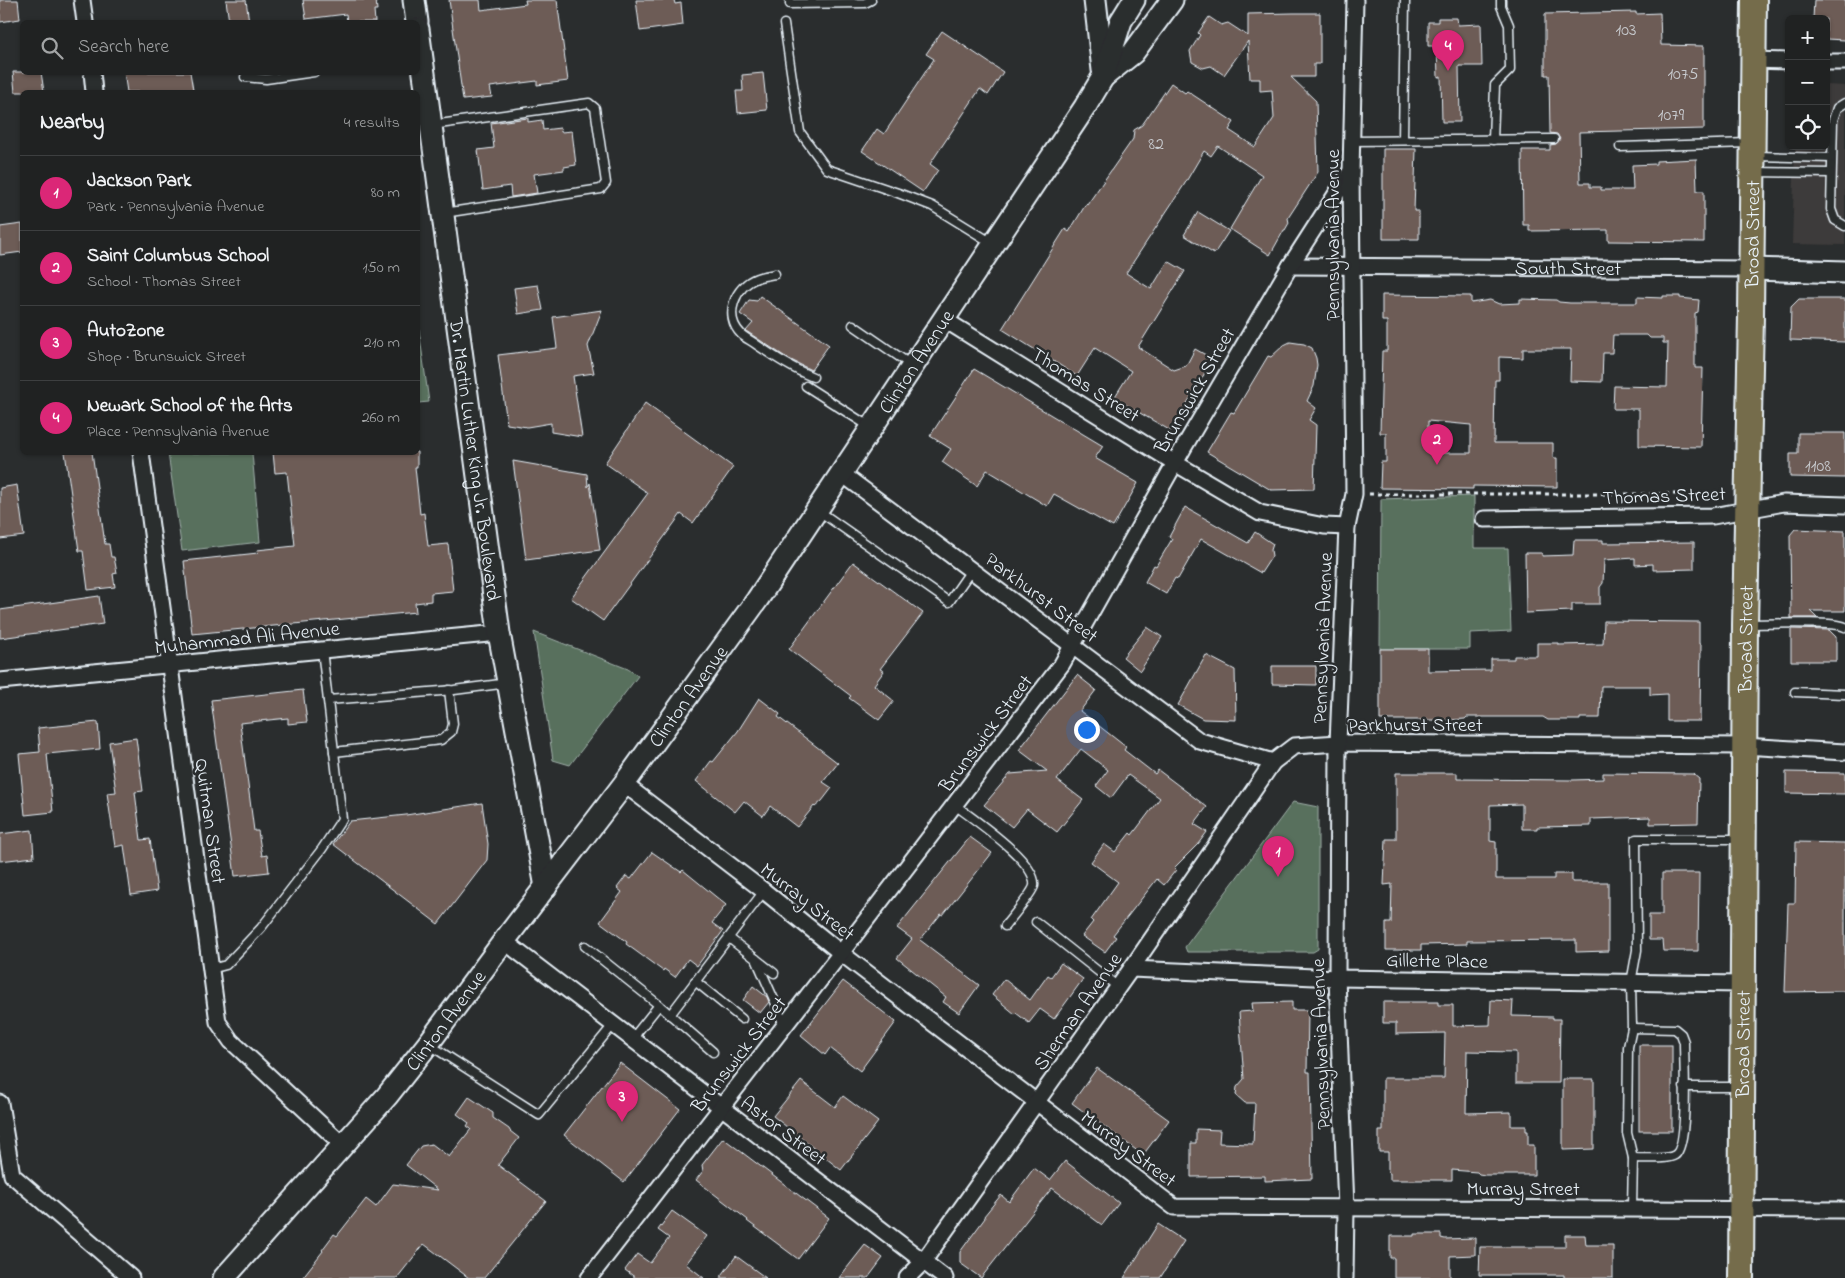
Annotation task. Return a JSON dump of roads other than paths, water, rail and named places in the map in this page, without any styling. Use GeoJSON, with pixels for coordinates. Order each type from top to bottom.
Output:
{"type":"FeatureCollection","features":[{"type":"Feature","properties":{"kind":"main road"},"geometry":{"type":"LineString","coordinates":[[414,0],[417,20]]}},
{"type":"Feature","properties":{"kind":"main road"},"geometry":{"type":"LineString","coordinates":[[1095,0],[1103,77]]}},
{"type":"Feature","properties":{"kind":"main road"},"geometry":{"type":"LineString","coordinates":[[1103,77],[1121,21],[1134,0]]}},
{"type":"Feature","properties":{"kind":"main road"},"geometry":{"type":"LineString","coordinates":[[1103,77],[1133,53],[1172,0]]}},
{"type":"Feature","properties":{"kind":"main road","name":"Broad Street"},"geometry":{"type":"LineString","coordinates":[[1741,1278],[1744,624],[1750,380],[1754,0]]}},
{"type":"Feature","properties":{"kind":"main road","name":"Dr. Martin Luther King Jr. Boulevard"},"geometry":{"type":"LineString","coordinates":[[420,59],[499,633],[546,887]]}},
{"type":"Feature","properties":{"kind":"main road","name":"Clinton Avenue"},"geometry":{"type":"LineString","coordinates":[[224,1278],[387,1096],[624,784],[757,600],[945,320],[1103,77]]}},
{"type":"Feature","properties":{"kind":"main road","name":"South Street"},"geometry":{"type":"LineString","coordinates":[[1751,269],[1845,272]]}},
{"type":"Feature","properties":{"kind":"street"},"geometry":{"type":"LineString","coordinates":[[82,0],[85,20]]}},
{"type":"Feature","properties":{"kind":"street","name":"Pennsylvania Avenue"},"geometry":{"type":"LineString","coordinates":[[1345,1278],[1346,1208],[1337,978],[1338,743],[1347,527],[1354,494],[1351,141],[1355,0]]}},
{"type":"Feature","properties":{"kind":"street"},"geometry":{"type":"LineString","coordinates":[[1753,60],[1785,61]]}},
{"type":"Feature","properties":{"kind":"street"},"geometry":{"type":"LineString","coordinates":[[1830,62],[1845,62]]}},
{"type":"Feature","properties":{"kind":"street"},"geometry":{"type":"LineString","coordinates":[[92,75],[94,90]]}},
{"type":"Feature","properties":{"kind":"street","name":"Brunswick Street"},"geometry":{"type":"LineString","coordinates":[[589,1278],[1062,664],[1175,463],[1290,266],[1351,171]]}},
{"type":"Feature","properties":{"kind":"street","name":"South Street"},"geometry":{"type":"LineString","coordinates":[[1290,266],[1751,269]]}},
{"type":"Feature","properties":{"kind":"street","name":"Thomas Street"},"geometry":{"type":"LineString","coordinates":[[945,320],[1175,463],[1260,513],[1324,526],[1347,527]]}},
{"type":"Feature","properties":{"kind":"street","name":"Quitman Street"},"geometry":{"type":"LineString","coordinates":[[142,455],[218,1022],[231,1041],[343,1145]]}},
{"type":"Feature","properties":{"kind":"street","name":"Parkhurst Street"},"geometry":{"type":"LineString","coordinates":[[841,473],[1200,741],[1273,762],[1294,746],[1338,743],[1743,746],[1845,752]]}},
{"type":"Feature","properties":{"kind":"street","name":"Thomas Street"},"geometry":{"type":"LineString","coordinates":[[1484,518],[1713,516],[1784,503],[1845,505]]}},
{"type":"Feature","properties":{"kind":"street","name":"Muhammad Ali Avenue"},"geometry":{"type":"LineString","coordinates":[[0,682],[499,633]]}},
{"type":"Feature","properties":{"kind":"street","name":"Sherman Avenue"},"geometry":{"type":"LineString","coordinates":[[907,1278],[924,1262],[1037,1103],[1273,762]]}},
{"type":"Feature","properties":{"kind":"street","name":"Murray Street"},"geometry":{"type":"LineString","coordinates":[[624,784],[764,891],[841,953],[1174,1206],[1845,1210]]}},
{"type":"Feature","properties":{"kind":"street","name":"Astor Street"},"geometry":{"type":"LineString","coordinates":[[504,941],[945,1278]]}},
{"type":"Feature","properties":{"kind":"street","name":"Gillette Place"},"geometry":{"type":"LineString","coordinates":[[1131,969],[1337,978],[1742,984]]}},
{"type":"Feature","properties":{"kind":"street"},"geometry":{"type":"LineString","coordinates":[[0,1103],[12,1175],[131,1278]]}},
{"type":"Feature","properties":{"kind":"street"},"geometry":{"type":"LineString","coordinates":[[924,1262],[924,1278]]}},
{"type":"Feature","properties":{"kind":"lane"},"geometry":{"type":"LineString","coordinates":[[790,0],[790,4],[865,3],[870,0]]}},
{"type":"Feature","properties":{"kind":"lane"},"geometry":{"type":"LineString","coordinates":[[1403,140],[1405,0]]}},
{"type":"Feature","properties":{"kind":"lane"},"geometry":{"type":"LineString","coordinates":[[1493,140],[1495,85],[1510,70],[1508,25],[1501,6],[1501,0]]}},
{"type":"Feature","properties":{"kind":"lane"},"geometry":{"type":"LineString","coordinates":[[784,24],[800,132],[827,169],[898,192],[932,206],[994,244]]}},
{"type":"Feature","properties":{"kind":"lane"},"geometry":{"type":"LineString","coordinates":[[245,77],[266,78],[290,75]]}},
{"type":"Feature","properties":{"kind":"lane"},"geometry":{"type":"LineString","coordinates":[[430,125],[589,103],[595,108],[606,183],[601,190],[442,213]]}},
{"type":"Feature","properties":{"kind":"lane"},"geometry":{"type":"LineString","coordinates":[[1845,103],[1837,108],[1834,113],[1831,173],[1831,213],[1837,223],[1845,226]]}},
{"type":"Feature","properties":{"kind":"lane"},"geometry":{"type":"LineString","coordinates":[[1351,141],[1554,139]]}},
{"type":"Feature","properties":{"kind":"lane"},"geometry":{"type":"LineString","coordinates":[[1620,147],[1751,157],[1832,158]]}},
{"type":"Feature","properties":{"kind":"lane"},"geometry":{"type":"LineString","coordinates":[[1751,157],[1831,173]]}},
{"type":"Feature","properties":{"kind":"lane"},"geometry":{"type":"LineString","coordinates":[[775,274],[756,278],[747,283],[737,294],[732,304],[734,323],[740,334],[796,370],[813,377]]}},
{"type":"Feature","properties":{"kind":"lane"},"geometry":{"type":"LineString","coordinates":[[853,326],[913,366]]}},
{"type":"Feature","properties":{"kind":"lane"},"geometry":{"type":"LineString","coordinates":[[806,386],[871,428]]}},
{"type":"Feature","properties":{"kind":"lane"},"geometry":{"type":"LineString","coordinates":[[817,510],[949,602],[972,569]]}},
{"type":"Feature","properties":{"kind":"lane"},"geometry":{"type":"LineString","coordinates":[[1744,624],[1822,624],[1845,627]]}},
{"type":"Feature","properties":{"kind":"lane"},"geometry":{"type":"LineString","coordinates":[[211,969],[226,965],[261,928],[322,849],[342,819],[322,650]]}},
{"type":"Feature","properties":{"kind":"lane"},"geometry":{"type":"LineString","coordinates":[[328,700],[508,683]]}},
{"type":"Feature","properties":{"kind":"lane"},"geometry":{"type":"LineString","coordinates":[[334,752],[441,740],[451,732],[453,724],[449,690]]}},
{"type":"Feature","properties":{"kind":"lane"},"geometry":{"type":"LineString","coordinates":[[1795,692],[1845,694]]}},
{"type":"Feature","properties":{"kind":"lane"},"geometry":{"type":"LineString","coordinates":[[955,805],[1007,845],[1032,873],[1034,879],[1033,888],[1004,926]]}},
{"type":"Feature","properties":{"kind":"lane"},"geometry":{"type":"LineString","coordinates":[[1632,1208],[1633,1158],[1627,1133],[1628,1047],[1632,1028],[1631,983],[1637,950],[1636,839],[1742,839]]}},
{"type":"Feature","properties":{"kind":"lane"},"geometry":{"type":"LineString","coordinates":[[670,1015],[764,891]]}},
{"type":"Feature","properties":{"kind":"lane"},"geometry":{"type":"LineString","coordinates":[[1036,922],[1118,987]]}},
{"type":"Feature","properties":{"kind":"lane"},"geometry":{"type":"LineString","coordinates":[[729,938],[774,973]]}},
{"type":"Feature","properties":{"kind":"lane"},"geometry":{"type":"LineString","coordinates":[[585,946],[713,1052]]}},
{"type":"Feature","properties":{"kind":"lane"},"geometry":{"type":"LineString","coordinates":[[756,959],[784,1026]]}},
{"type":"Feature","properties":{"kind":"lane"},"geometry":{"type":"LineString","coordinates":[[695,981],[742,1019]]}},
{"type":"Feature","properties":{"kind":"lane"},"geometry":{"type":"LineString","coordinates":[[632,1039],[658,1005]]}},
{"type":"Feature","properties":{"kind":"lane"},"geometry":{"type":"LineString","coordinates":[[428,1044],[540,1115],[612,1025]]}},
{"type":"Feature","properties":{"kind":"lane"},"geometry":{"type":"LineString","coordinates":[[1632,1028],[1675,1029],[1681,1034],[1684,1042],[1684,1131],[1682,1145],[1677,1154],[1671,1157],[1633,1158]]}},
{"type":"Feature","properties":{"kind":"lane"},"geometry":{"type":"LineString","coordinates":[[1684,1087],[1741,1087]]}},
{"type":"Feature","properties":{"kind":"place","name":"Newark School of the Arts"},"geometry":{"type":"Point","coordinates":[1448,71]}},
{"type":"Feature","properties":{"kind":"place","name":"Saint Columbus School"},"geometry":{"type":"Point","coordinates":[1437,465]}},
{"type":"Feature","properties":{"kind":"place","name":"Jackson Park"},"geometry":{"type":"Point","coordinates":[1278,877]}},
{"type":"Feature","properties":{"kind":"place","name":"AutoZone"},"geometry":{"type":"Point","coordinates":[622,1122]}}]}
